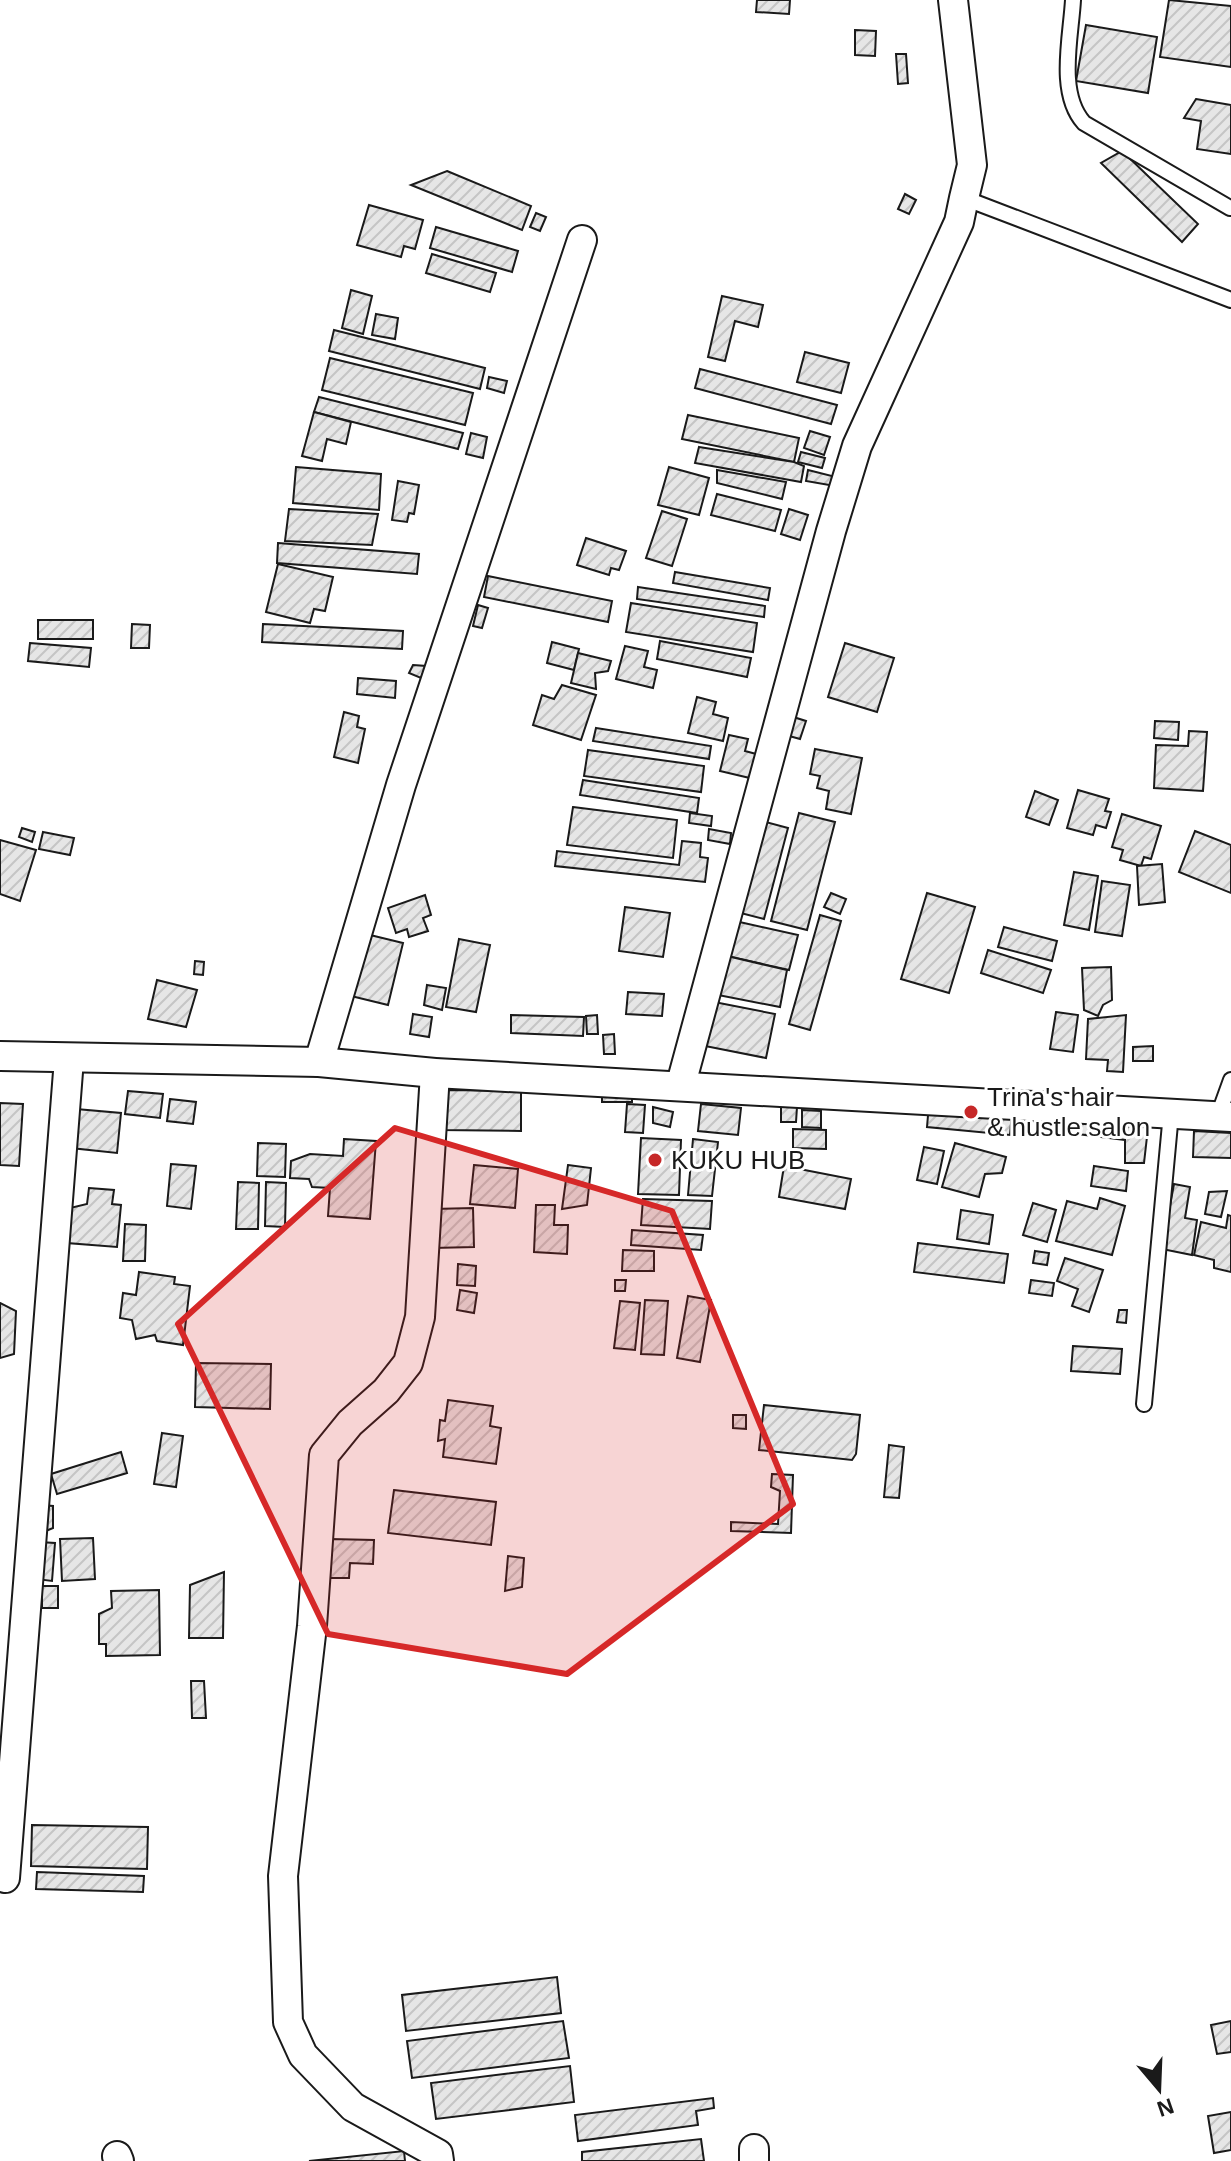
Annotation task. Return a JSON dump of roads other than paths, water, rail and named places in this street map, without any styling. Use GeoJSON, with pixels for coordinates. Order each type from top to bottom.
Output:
{"type":"FeatureCollection","features":[{"type":"Feature","properties":{"kind":"street"},"geometry":{"type":"LineString","coordinates":[[681,1084],[826,546],[853,460],[959,222],[972,165],[953,0]]}},
{"type":"Feature","properties":{"kind":"street"},"geometry":{"type":"LineString","coordinates":[[319,1062],[401,785],[582,240]]}},
{"type":"Feature","properties":{"kind":"street"},"geometry":{"type":"LineString","coordinates":[[0,1056],[319,1062],[435,1073],[1225,1116]]}},
{"type":"Feature","properties":{"kind":"street"},"geometry":{"type":"LineString","coordinates":[[5,1878],[69,1059]]}},
{"type":"Feature","properties":{"kind":"street"},"geometry":{"type":"LineString","coordinates":[[435,1073],[420,1317],[408,1363],[386,1391],[350,1423],[324,1455],[312,1626],[283,1876],[288,2022],[303,2055],[353,2107],[425,2145],[438,2154],[439,2161]]}},
{"type":"Feature","properties":{"kind":"lane"},"geometry":{"type":"LineString","coordinates":[[1073,0],[1069,90],[1076,114],[1084,123],[1230,208]]}},
{"type":"Feature","properties":{"kind":"lane"},"geometry":{"type":"LineString","coordinates":[[964,198],[1231,300]]}},
{"type":"Feature","properties":{"kind":"lane"},"geometry":{"type":"LineString","coordinates":[[1225,1116],[1231,1080]]}},
{"type":"Feature","properties":{"kind":"lane"},"geometry":{"type":"LineString","coordinates":[[1144,1404],[1171,1113]]}},
{"type":"Feature","properties":{"kind":"place","name":"Trina's hair & hustle salon"},"geometry":{"type":"Point","coordinates":[971,1112]}},
{"type":"Feature","properties":{"kind":"place","name":"KUKU HUB"},"geometry":{"type":"Point","coordinates":[655,1160]}}]}
